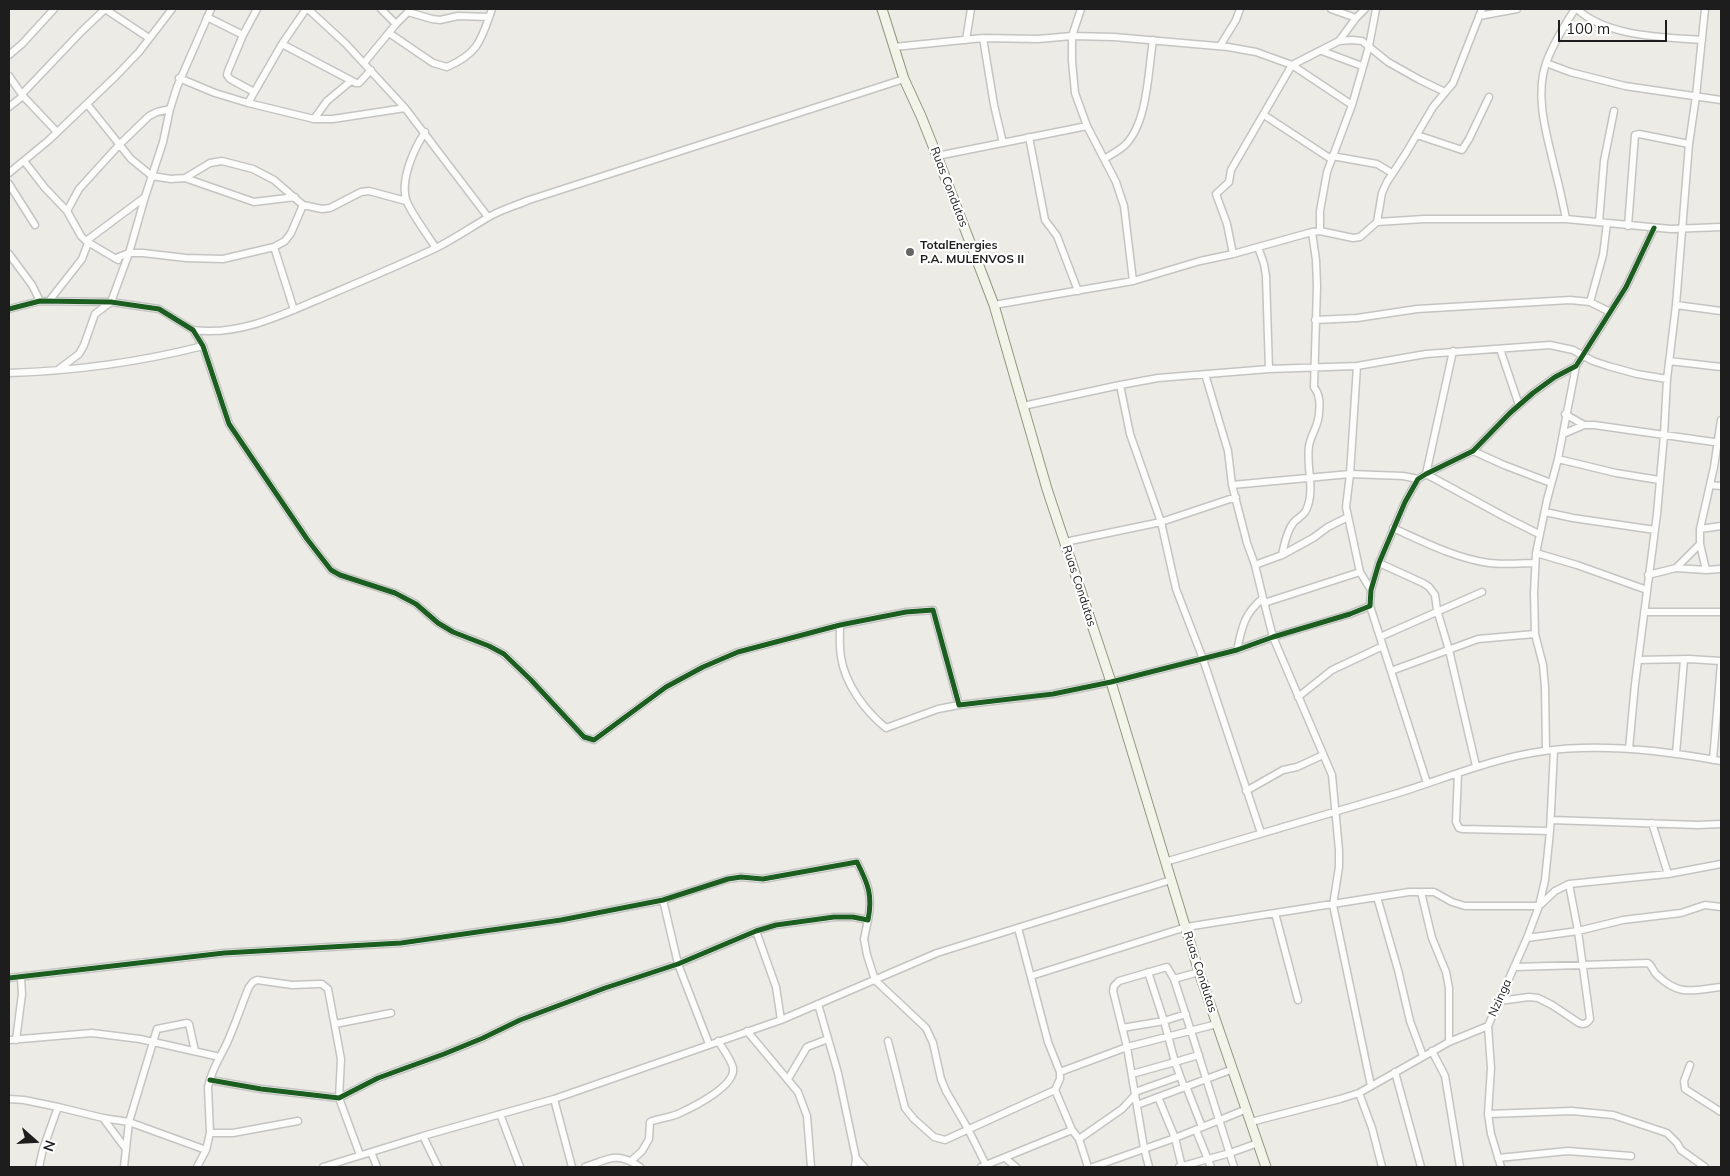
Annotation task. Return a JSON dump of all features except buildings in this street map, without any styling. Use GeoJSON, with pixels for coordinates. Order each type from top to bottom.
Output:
{"type":"FeatureCollection","features":[{"type":"Feature","properties":{"kind":"street"},"geometry":{"type":"LineString","coordinates":[[9,55],[22,44],[54,9]]}},
{"type":"Feature","properties":{"kind":"street"},"geometry":{"type":"LineString","coordinates":[[9,107],[23,95],[80,32],[105,9],[149,38]]}},
{"type":"Feature","properties":{"kind":"street"},"geometry":{"type":"LineString","coordinates":[[9,173],[57,132],[130,62],[172,9]]}},
{"type":"Feature","properties":{"kind":"street"},"geometry":{"type":"LineString","coordinates":[[59,369],[79,354],[84,345],[94,314],[111,302],[129,253],[163,142],[170,108],[180,78],[211,9]]}},
{"type":"Feature","properties":{"kind":"street"},"geometry":{"type":"LineString","coordinates":[[254,92],[230,79],[227,75],[243,35],[257,9]]}},
{"type":"Feature","properties":{"kind":"street"},"geometry":{"type":"LineString","coordinates":[[248,103],[282,44],[307,9],[346,44],[405,108],[488,217]]}},
{"type":"Feature","properties":{"kind":"street"},"geometry":{"type":"LineString","coordinates":[[381,9],[396,24]]}},
{"type":"Feature","properties":{"kind":"street"},"geometry":{"type":"LineString","coordinates":[[389,33],[433,63],[447,67],[470,55],[480,41],[492,9]]}},
{"type":"Feature","properties":{"kind":"street","name":"Ruas Condutas"},"geometry":{"type":"LineString","coordinates":[[882,9],[904,79],[937,156],[994,306],[1047,489],[1111,682],[1199,972],[1266,1167]]}},
{"type":"Feature","properties":{"kind":"street"},"geometry":{"type":"LineString","coordinates":[[966,40],[971,9]]}},
{"type":"Feature","properties":{"kind":"street"},"geometry":{"type":"LineString","coordinates":[[1081,9],[1072,36],[1075,93],[1087,126],[1116,182],[1124,206],[1133,281]]}},
{"type":"Feature","properties":{"kind":"street"},"geometry":{"type":"LineString","coordinates":[[1220,46],[1236,20],[1240,9]]}},
{"type":"Feature","properties":{"kind":"street"},"geometry":{"type":"LineString","coordinates":[[1331,9],[1356,18]]}},
{"type":"Feature","properties":{"kind":"street"},"geometry":{"type":"LineString","coordinates":[[1233,254],[1228,224],[1216,194],[1229,182],[1231,170],[1292,65],[1339,41],[1365,9]]}},
{"type":"Feature","properties":{"kind":"street"},"geometry":{"type":"LineString","coordinates":[[1320,231],[1322,195],[1331,157],[1352,105],[1369,46],[1376,9]]}},
{"type":"Feature","properties":{"kind":"street"},"geometry":{"type":"LineString","coordinates":[[1377,222],[1382,193],[1433,106],[1453,83],[1481,12],[1517,9]]}},
{"type":"Feature","properties":{"kind":"street"},"geometry":{"type":"LineString","coordinates":[[1566,219],[1548,143],[1541,99],[1542,80],[1546,63],[1562,29],[1576,9],[1592,20],[1615,28],[1657,37],[1702,40]]}},
{"type":"Feature","properties":{"kind":"street"},"geometry":{"type":"LineString","coordinates":[[1628,749],[1655,530],[1689,144],[1705,9]]}},
{"type":"Feature","properties":{"kind":"street"},"geometry":{"type":"LineString","coordinates":[[364,63],[396,24],[410,11],[440,20],[458,16],[489,17]]}},
{"type":"Feature","properties":{"kind":"street"},"geometry":{"type":"LineString","coordinates":[[206,17],[243,35]]}},
{"type":"Feature","properties":{"kind":"street"},"geometry":{"type":"LineString","coordinates":[[894,47],[983,38],[1038,39],[1072,36],[1220,46],[1256,52],[1292,65],[1352,105]]}},
{"type":"Feature","properties":{"kind":"street"},"geometry":{"type":"LineString","coordinates":[[983,38],[994,105],[1003,142]]}},
{"type":"Feature","properties":{"kind":"street"},"geometry":{"type":"LineString","coordinates":[[1104,160],[1124,146],[1140,122],[1153,40]]}},
{"type":"Feature","properties":{"kind":"street"},"geometry":{"type":"LineString","coordinates":[[1339,41],[1357,40],[1369,46],[1388,62],[1445,92]]}},
{"type":"Feature","properties":{"kind":"street"},"geometry":{"type":"LineString","coordinates":[[282,44],[351,81],[358,83],[370,70]]}},
{"type":"Feature","properties":{"kind":"street"},"geometry":{"type":"LineString","coordinates":[[1322,51],[1362,66]]}},
{"type":"Feature","properties":{"kind":"street"},"geometry":{"type":"LineString","coordinates":[[1366,54],[1376,53]]}},
{"type":"Feature","properties":{"kind":"street"},"geometry":{"type":"LineString","coordinates":[[1546,63],[1570,72],[1625,86],[1721,100]]}},
{"type":"Feature","properties":{"kind":"street"},"geometry":{"type":"LineString","coordinates":[[9,76],[23,95],[57,132]]}},
{"type":"Feature","properties":{"kind":"street"},"geometry":{"type":"LineString","coordinates":[[180,78],[215,93],[314,119],[333,119],[405,108]]}},
{"type":"Feature","properties":{"kind":"street"},"geometry":{"type":"LineString","coordinates":[[9,309],[40,301],[111,302],[159,309],[193,330],[210,332],[238,329],[294,310],[436,248],[488,217],[538,197],[904,79]]}},
{"type":"Feature","properties":{"kind":"street"},"geometry":{"type":"LineString","coordinates":[[314,119],[328,101],[351,81]]}},
{"type":"Feature","properties":{"kind":"street"},"geometry":{"type":"LineString","coordinates":[[1417,135],[1462,150],[1489,97]]}},
{"type":"Feature","properties":{"kind":"street"},"geometry":{"type":"LineString","coordinates":[[87,104],[131,158],[152,176],[171,179],[185,178],[254,202],[295,197]]}},
{"type":"Feature","properties":{"kind":"street"},"geometry":{"type":"LineString","coordinates":[[67,211],[78,189],[119,144],[149,116],[170,108]]}},
{"type":"Feature","properties":{"kind":"street"},"geometry":{"type":"LineString","coordinates":[[1599,222],[1605,153],[1614,111]]}},
{"type":"Feature","properties":{"kind":"street"},"geometry":{"type":"LineString","coordinates":[[1264,115],[1331,157],[1376,164],[1392,173]]}},
{"type":"Feature","properties":{"kind":"street"},"geometry":{"type":"LineString","coordinates":[[937,156],[1087,126]]}},
{"type":"Feature","properties":{"kind":"street"},"geometry":{"type":"LineString","coordinates":[[425,132],[410,161],[406,201],[436,248]]}},
{"type":"Feature","properties":{"kind":"street"},"geometry":{"type":"LineString","coordinates":[[1628,226],[1635,135],[1639,134],[1689,144]]}},
{"type":"Feature","properties":{"kind":"street"},"geometry":{"type":"LineString","coordinates":[[1029,137],[1045,220],[1057,236],[1078,292]]}},
{"type":"Feature","properties":{"kind":"street"},"geometry":{"type":"LineString","coordinates":[[185,178],[210,163],[222,161],[253,169],[274,180],[303,205],[322,209],[330,208],[361,192],[369,191],[406,201]]}},
{"type":"Feature","properties":{"kind":"street"},"geometry":{"type":"LineString","coordinates":[[24,162],[49,193],[67,211],[76,230],[87,242],[116,258],[124,266]]}},
{"type":"Feature","properties":{"kind":"street"},"geometry":{"type":"LineString","coordinates":[[9,184],[35,225]]}},
{"type":"Feature","properties":{"kind":"street"},"geometry":{"type":"LineString","coordinates":[[49,301],[82,259],[87,242],[145,197]]}},
{"type":"Feature","properties":{"kind":"street"},"geometry":{"type":"LineString","coordinates":[[116,258],[129,253],[143,252],[186,258],[223,259],[274,247],[285,241],[291,233],[303,205]]}},
{"type":"Feature","properties":{"kind":"street"},"geometry":{"type":"LineString","coordinates":[[994,306],[1133,281],[1200,260],[1233,254],[1312,232],[1320,231],[1353,238],[1360,237],[1377,222],[1424,219],[1566,219],[1654,228],[1721,227]]}},
{"type":"Feature","properties":{"kind":"street"},"geometry":{"type":"LineString","coordinates":[[1590,302],[1602,261],[1607,223]]}},
{"type":"Feature","properties":{"kind":"street"},"geometry":{"type":"LineString","coordinates":[[1546,750],[1545,681],[1535,634],[1535,563],[1540,534],[1558,459],[1576,366],[1626,287],[1654,228]]}},
{"type":"Feature","properties":{"kind":"street"},"geometry":{"type":"LineString","coordinates":[[1282,555],[1294,522],[1301,518],[1307,508],[1310,492],[1309,444],[1317,427],[1319,413],[1319,396],[1314,387],[1317,286],[1312,232]]}},
{"type":"Feature","properties":{"kind":"street"},"geometry":{"type":"LineString","coordinates":[[1258,246],[1266,276],[1269,369]]}},
{"type":"Feature","properties":{"kind":"street"},"geometry":{"type":"LineString","coordinates":[[274,247],[294,310]]}},
{"type":"Feature","properties":{"kind":"street"},"geometry":{"type":"LineString","coordinates":[[9,254],[32,285],[40,301]]}},
{"type":"Feature","properties":{"kind":"street"},"geometry":{"type":"LineString","coordinates":[[1315,320],[1357,318],[1418,309],[1570,300],[1590,302],[1610,312]]}},
{"type":"Feature","properties":{"kind":"street"},"geometry":{"type":"LineString","coordinates":[[1676,305],[1721,312]]}},
{"type":"Feature","properties":{"kind":"street"},"geometry":{"type":"LineString","coordinates":[[193,330],[203,346],[230,424],[302,532],[331,570],[340,575],[395,593],[416,604],[438,623],[453,632],[504,654],[587,739],[594,740],[666,687],[703,667],[738,652],[840,625],[906,612],[933,610],[958,705]]}},
{"type":"Feature","properties":{"kind":"street"},"geometry":{"type":"LineString","coordinates":[[1023,406],[1158,378],[1269,369],[1357,366],[1453,351],[1550,345],[1566,348],[1616,368],[1667,379]]}},
{"type":"Feature","properties":{"kind":"street"},"geometry":{"type":"LineString","coordinates":[[9,373],[132,361],[203,346]]}},
{"type":"Feature","properties":{"kind":"street"},"geometry":{"type":"LineString","coordinates":[[1500,349],[1519,405]]}},
{"type":"Feature","properties":{"kind":"street"},"geometry":{"type":"LineString","coordinates":[[1426,474],[1453,351]]}},
{"type":"Feature","properties":{"kind":"street"},"geometry":{"type":"LineString","coordinates":[[1669,361],[1721,367]]}},
{"type":"Feature","properties":{"kind":"street"},"geometry":{"type":"LineString","coordinates":[[1357,366],[1350,474],[1346,498],[1348,517],[1360,572],[1371,590]]}},
{"type":"Feature","properties":{"kind":"street"},"geometry":{"type":"LineString","coordinates":[[1427,783],[1370,606],[1371,590],[1379,563],[1405,502],[1418,480],[1426,474],[1473,451],[1519,405],[1555,377],[1576,366]]}},
{"type":"Feature","properties":{"kind":"street"},"geometry":{"type":"LineString","coordinates":[[1205,374],[1228,451],[1232,484],[1273,637],[1323,755],[1328,761],[1332,775],[1339,856],[1333,904],[1370,1086]]}},
{"type":"Feature","properties":{"kind":"street"},"geometry":{"type":"LineString","coordinates":[[1120,385],[1130,434],[1161,522],[1176,589],[1203,659],[1261,833]]}},
{"type":"Feature","properties":{"kind":"street"},"geometry":{"type":"LineString","coordinates":[[1566,414],[1584,425]]}},
{"type":"Feature","properties":{"kind":"street"},"geometry":{"type":"LineString","coordinates":[[1706,570],[1700,544],[1700,529],[1720,443],[1721,420]]}},
{"type":"Feature","properties":{"kind":"street"},"geometry":{"type":"LineString","coordinates":[[1563,434],[1584,425],[1602,426],[1720,443]]}},
{"type":"Feature","properties":{"kind":"street"},"geometry":{"type":"LineString","coordinates":[[1473,451],[1551,483]]}},
{"type":"Feature","properties":{"kind":"street"},"geometry":{"type":"LineString","coordinates":[[1558,459],[1616,473],[1659,480]]}},
{"type":"Feature","properties":{"kind":"street"},"geometry":{"type":"LineString","coordinates":[[1232,484],[1309,479],[1350,474],[1403,476],[1418,480]]}},
{"type":"Feature","properties":{"kind":"street"},"geometry":{"type":"LineString","coordinates":[[1426,474],[1540,534]]}},
{"type":"Feature","properties":{"kind":"street"},"geometry":{"type":"LineString","coordinates":[[1710,485],[1721,486]]}},
{"type":"Feature","properties":{"kind":"street"},"geometry":{"type":"LineString","coordinates":[[1066,542],[1161,522],[1236,497]]}},
{"type":"Feature","properties":{"kind":"street"},"geometry":{"type":"LineString","coordinates":[[1545,512],[1655,530]]}},
{"type":"Feature","properties":{"kind":"street"},"geometry":{"type":"LineString","coordinates":[[1255,565],[1282,555],[1314,538],[1328,526],[1348,517]]}},
{"type":"Feature","properties":{"kind":"street"},"geometry":{"type":"LineString","coordinates":[[1700,529],[1721,526]]}},
{"type":"Feature","properties":{"kind":"street"},"geometry":{"type":"LineString","coordinates":[[1393,528],[1443,550],[1476,560],[1503,564],[1535,563]]}},
{"type":"Feature","properties":{"kind":"street"},"geometry":{"type":"LineString","coordinates":[[1676,568],[1700,544]]}},
{"type":"Feature","properties":{"kind":"street"},"geometry":{"type":"LineString","coordinates":[[1536,554],[1577,565],[1647,590]]}},
{"type":"Feature","properties":{"kind":"street"},"geometry":{"type":"LineString","coordinates":[[1379,563],[1429,587],[1435,595],[1437,610],[1449,650],[1476,766]]}},
{"type":"Feature","properties":{"kind":"street"},"geometry":{"type":"LineString","coordinates":[[1648,575],[1676,568],[1721,569]]}},
{"type":"Feature","properties":{"kind":"street"},"geometry":{"type":"LineString","coordinates":[[1237,650],[1245,619],[1253,607],[1263,600],[1360,572]]}},
{"type":"Feature","properties":{"kind":"street"},"geometry":{"type":"LineString","coordinates":[[1380,637],[1437,610],[1482,592]]}},
{"type":"Feature","properties":{"kind":"street"},"geometry":{"type":"LineString","coordinates":[[840,625],[841,656],[850,684],[871,714],[886,728],[958,705],[1053,694],[1203,659],[1237,650],[1370,606]]}},
{"type":"Feature","properties":{"kind":"street"},"geometry":{"type":"LineString","coordinates":[[1644,612],[1721,612]]}},
{"type":"Feature","properties":{"kind":"street"},"geometry":{"type":"LineString","coordinates":[[1391,671],[1483,638],[1535,634]]}},
{"type":"Feature","properties":{"kind":"street"},"geometry":{"type":"LineString","coordinates":[[1298,697],[1332,670],[1383,646]]}},
{"type":"Feature","properties":{"kind":"street"},"geometry":{"type":"LineString","coordinates":[[1638,660],[1721,662],[1713,760]]}},
{"type":"Feature","properties":{"kind":"street"},"geometry":{"type":"LineString","coordinates":[[1676,754],[1684,660]]}},
{"type":"Feature","properties":{"kind":"street"},"geometry":{"type":"LineString","coordinates":[[1165,862],[1427,783],[1476,766],[1546,750],[1628,749],[1721,761]]}},
{"type":"Feature","properties":{"kind":"street","name":"Nzinga"},"geometry":{"type":"LineString","coordinates":[[1251,1122],[1340,1099],[1359,1092],[1449,1042],[1488,1026],[1527,938],[1547,872],[1554,750]]}},
{"type":"Feature","properties":{"kind":"street"},"geometry":{"type":"LineString","coordinates":[[1246,791],[1283,770],[1297,767],[1323,755]]}},
{"type":"Feature","properties":{"kind":"street"},"geometry":{"type":"LineString","coordinates":[[1458,773],[1456,822],[1458,828],[1550,831]]}},
{"type":"Feature","properties":{"kind":"street"},"geometry":{"type":"LineString","coordinates":[[1551,820],[1698,825],[1721,824]]}},
{"type":"Feature","properties":{"kind":"street"},"geometry":{"type":"LineString","coordinates":[[1652,823],[1668,874]]}},
{"type":"Feature","properties":{"kind":"street"},"geometry":{"type":"LineString","coordinates":[[9,978],[224,952],[401,943],[561,920],[663,900],[728,879],[741,877],[763,879],[857,862],[869,887],[870,909],[864,938],[875,980],[926,1028],[933,1043],[946,1092],[968,1129],[985,1166],[1072,1130]]}},
{"type":"Feature","properties":{"kind":"street"},"geometry":{"type":"LineString","coordinates":[[1031,976],[1186,928],[1275,913],[1409,892],[1434,892],[1459,905],[1465,906],[1538,906],[1555,891],[1569,884],[1668,874],[1721,864]]}},
{"type":"Feature","properties":{"kind":"street"},"geometry":{"type":"LineString","coordinates":[[323,1167],[554,1099],[781,1020],[937,953],[1171,880]]}},
{"type":"Feature","properties":{"kind":"street"},"geometry":{"type":"LineString","coordinates":[[1499,1001],[1528,997],[1538,998],[1583,1025],[1588,1023],[1590,1016],[1578,931],[1569,884]]}},
{"type":"Feature","properties":{"kind":"street"},"geometry":{"type":"LineString","coordinates":[[1421,892],[1432,938],[1448,979],[1449,1042]]}},
{"type":"Feature","properties":{"kind":"street"},"geometry":{"type":"LineString","coordinates":[[1377,897],[1398,970],[1410,1021],[1424,1056]]}},
{"type":"Feature","properties":{"kind":"street"},"geometry":{"type":"LineString","coordinates":[[663,900],[678,964],[709,1044]]}},
{"type":"Feature","properties":{"kind":"street"},"geometry":{"type":"LineString","coordinates":[[1527,938],[1578,931],[1623,920],[1685,912],[1705,905],[1721,906]]}},
{"type":"Feature","properties":{"kind":"street"},"geometry":{"type":"LineString","coordinates":[[1275,913],[1298,1000]]}},
{"type":"Feature","properties":{"kind":"street"},"geometry":{"type":"LineString","coordinates":[[210,1080],[246,1087],[340,1098],[378,1078],[452,1051],[520,1020],[605,988],[678,964],[756,931],[776,925],[834,917],[853,916],[868,920]]}},
{"type":"Feature","properties":{"kind":"street"},"geometry":{"type":"LineString","coordinates":[[888,1041],[902,1101],[909,1113],[938,1139],[945,1140],[1055,1090],[1060,1079],[1060,1072],[1048,1042],[1018,928]]}},
{"type":"Feature","properties":{"kind":"street"},"geometry":{"type":"LineString","coordinates":[[756,931],[776,987],[781,1020]]}},
{"type":"Feature","properties":{"kind":"street"},"geometry":{"type":"LineString","coordinates":[[1514,967],[1648,963],[1656,974],[1679,990],[1721,987]]}},
{"type":"Feature","properties":{"kind":"street"},"geometry":{"type":"LineString","coordinates":[[1149,1167],[1127,1047],[1113,991],[1118,981],[1167,967],[1174,979],[1186,1014],[1234,1167]]}},
{"type":"Feature","properties":{"kind":"street"},"geometry":{"type":"LineString","coordinates":[[1148,972],[1175,1062],[1211,1167]]}},
{"type":"Feature","properties":{"kind":"street"},"geometry":{"type":"LineString","coordinates":[[1174,979],[1199,972]]}},
{"type":"Feature","properties":{"kind":"street"},"geometry":{"type":"LineString","coordinates":[[16,1040],[22,994],[20,978]]}},
{"type":"Feature","properties":{"kind":"street"},"geometry":{"type":"LineString","coordinates":[[197,1167],[206,1150],[210,1133],[208,1087],[210,1080],[252,982],[257,980],[292,985],[322,984],[328,989],[341,1059],[340,1098],[360,1155]]}},
{"type":"Feature","properties":{"kind":"street"},"geometry":{"type":"LineString","coordinates":[[818,1004],[838,1073],[856,1158],[855,1167]]}},
{"type":"Feature","properties":{"kind":"street"},"geometry":{"type":"LineString","coordinates":[[335,1024],[391,1013]]}},
{"type":"Feature","properties":{"kind":"street"},"geometry":{"type":"LineString","coordinates":[[1122,1028],[1164,1021],[1186,1014]]}},
{"type":"Feature","properties":{"kind":"street"},"geometry":{"type":"LineString","coordinates":[[124,1167],[129,1122],[156,1031],[158,1028],[189,1024],[195,1051]]}},
{"type":"Feature","properties":{"kind":"street"},"geometry":{"type":"LineString","coordinates":[[1060,1072],[1127,1047],[1217,1024]]}},
{"type":"Feature","properties":{"kind":"street"},"geometry":{"type":"LineString","coordinates":[[1488,1026],[1491,1068],[1488,1114],[1491,1134],[1501,1167]]}},
{"type":"Feature","properties":{"kind":"street"},"geometry":{"type":"LineString","coordinates":[[748,1031],[798,1092],[807,1116],[811,1167]]}},
{"type":"Feature","properties":{"kind":"street"},"geometry":{"type":"LineString","coordinates":[[9,1040],[92,1033],[154,1042],[220,1056]]}},
{"type":"Feature","properties":{"kind":"street"},"geometry":{"type":"LineString","coordinates":[[788,1079],[807,1047],[828,1039]]}},
{"type":"Feature","properties":{"kind":"street"},"geometry":{"type":"LineString","coordinates":[[631,1161],[642,1151],[649,1139],[650,1122],[680,1114],[720,1090],[730,1080],[733,1068],[718,1041]]}},
{"type":"Feature","properties":{"kind":"street"},"geometry":{"type":"LineString","coordinates":[[1432,1051],[1444,1076],[1460,1167]]}},
{"type":"Feature","properties":{"kind":"street"},"geometry":{"type":"LineString","coordinates":[[1132,1074],[1199,1055]]}},
{"type":"Feature","properties":{"kind":"street"},"geometry":{"type":"LineString","coordinates":[[1690,1065],[1684,1081],[1685,1089],[1721,1112]]}},
{"type":"Feature","properties":{"kind":"street"},"geometry":{"type":"LineString","coordinates":[[1137,1105],[1233,1069]]}},
{"type":"Feature","properties":{"kind":"street"},"geometry":{"type":"LineString","coordinates":[[1395,1072],[1421,1167]]}},
{"type":"Feature","properties":{"kind":"street"},"geometry":{"type":"LineString","coordinates":[[1080,1139],[1122,1109],[1135,1093],[1180,1076]]}},
{"type":"Feature","properties":{"kind":"street"},"geometry":{"type":"LineString","coordinates":[[1055,1090],[1072,1130],[1080,1139],[1088,1167]]}},
{"type":"Feature","properties":{"kind":"street"},"geometry":{"type":"LineString","coordinates":[[1359,1092],[1372,1128],[1382,1167]]}},
{"type":"Feature","properties":{"kind":"street"},"geometry":{"type":"LineString","coordinates":[[1158,1097],[1175,1138],[1181,1167],[1258,1143]]}},
{"type":"Feature","properties":{"kind":"street"},"geometry":{"type":"LineString","coordinates":[[554,1099],[572,1167]]}},
{"type":"Feature","properties":{"kind":"street"},"geometry":{"type":"LineString","coordinates":[[9,1100],[24,1100],[129,1122],[206,1150]]}},
{"type":"Feature","properties":{"kind":"street"},"geometry":{"type":"LineString","coordinates":[[39,1167],[45,1143],[58,1107]]}},
{"type":"Feature","properties":{"kind":"street"},"geometry":{"type":"LineString","coordinates":[[1093,1167],[1199,1129],[1247,1109]]}},
{"type":"Feature","properties":{"kind":"street"},"geometry":{"type":"LineString","coordinates":[[1488,1114],[1572,1111],[1613,1115],[1667,1133],[1681,1150],[1703,1167]]}},
{"type":"Feature","properties":{"kind":"street"},"geometry":{"type":"LineString","coordinates":[[500,1114],[520,1167]]}},
{"type":"Feature","properties":{"kind":"street"},"geometry":{"type":"LineString","coordinates":[[103,1118],[126,1149]]}},
{"type":"Feature","properties":{"kind":"street"},"geometry":{"type":"LineString","coordinates":[[210,1133],[233,1133],[298,1121]]}},
{"type":"Feature","properties":{"kind":"street"},"geometry":{"type":"LineString","coordinates":[[423,1136],[438,1167]]}},
{"type":"Feature","properties":{"kind":"street"},"geometry":{"type":"LineString","coordinates":[[1498,1158],[1568,1151],[1632,1156]]}},
{"type":"Feature","properties":{"kind":"street"},"geometry":{"type":"LineString","coordinates":[[371,1152],[377,1167]]}},
{"type":"Feature","properties":{"kind":"street"},"geometry":{"type":"LineString","coordinates":[[585,1167],[613,1158],[626,1158],[640,1167]]}},
{"type":"Feature","properties":{"kind":"street"},"geometry":{"type":"LineString","coordinates":[[856,1158],[864,1167]]}},
{"type":"Feature","properties":{"kind":"street"},"geometry":{"type":"LineString","coordinates":[[1005,1158],[1016,1167]]}},
{"type":"Feature","properties":{"kind":"cycle path"},"geometry":{"type":"LineString","coordinates":[[9,309],[40,301],[111,302],[159,309],[193,330],[203,346],[229,424],[307,539],[331,570],[340,575],[395,593],[416,604],[438,623],[453,632],[504,654],[584,737],[594,740],[666,687],[703,667],[738,652],[840,625],[906,612],[933,610],[959,705],[1053,694],[1111,682],[1237,650],[1370,606],[1371,590],[1379,563],[1405,502],[1418,479],[1473,451],[1510,413],[1533,393],[1555,377],[1576,366],[1626,287],[1654,228]]}},
{"type":"Feature","properties":{"kind":"cycle path"},"geometry":{"type":"LineString","coordinates":[[9,978],[224,953],[401,943],[561,920],[663,900],[728,879],[741,877],[763,879],[857,862],[867,883],[870,896],[868,920],[853,917],[834,917],[776,925],[756,931],[678,964],[605,988],[520,1020],[444,1054],[378,1078],[339,1098],[261,1089],[210,1080]]}},
{"type":"Feature","properties":{"kind":"place","name":"TotalEnergies P.A. MULENVOS II"},"geometry":{"type":"Point","coordinates":[910,252]}}]}
